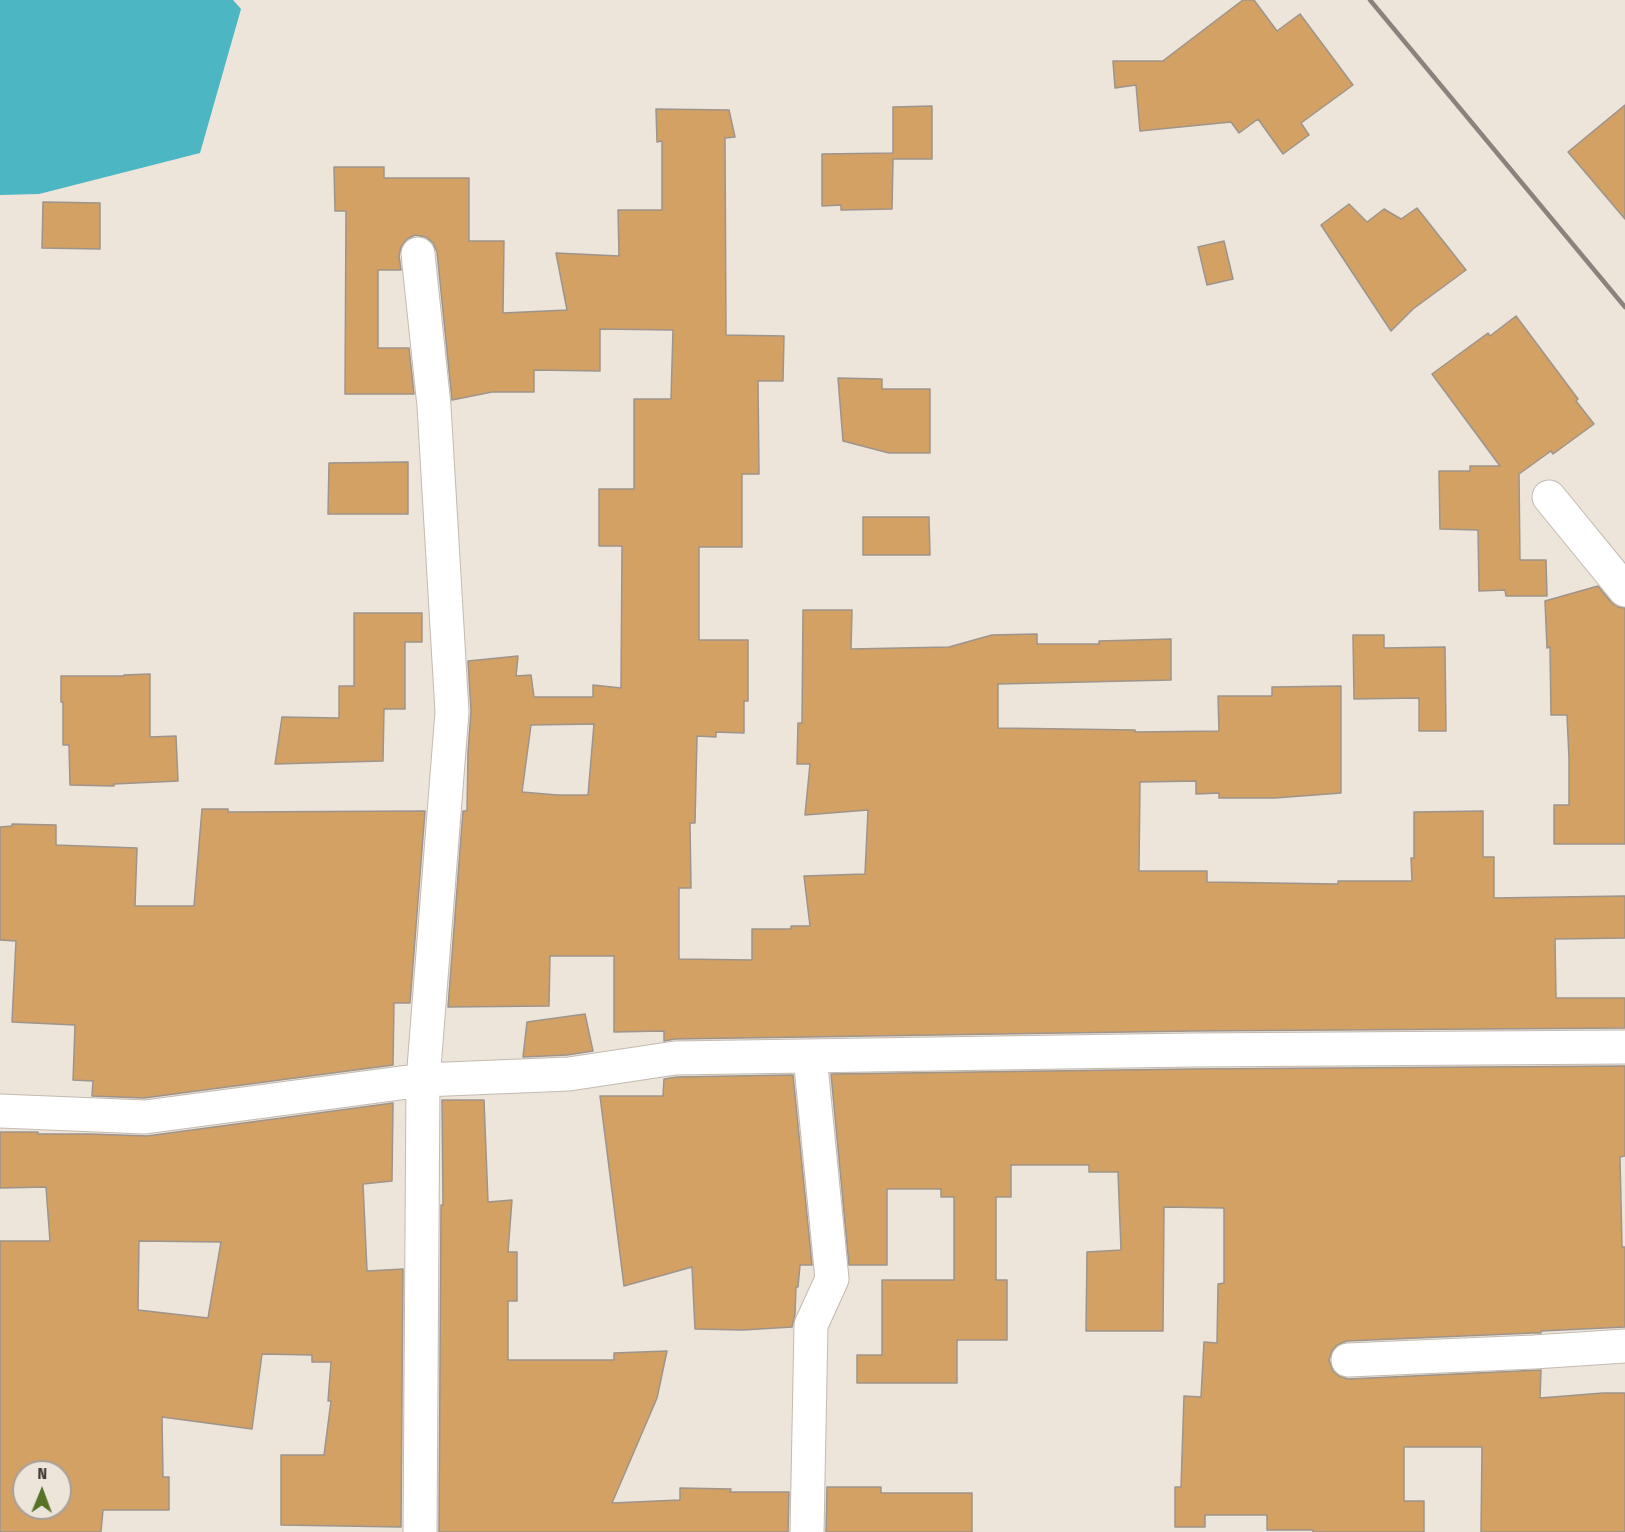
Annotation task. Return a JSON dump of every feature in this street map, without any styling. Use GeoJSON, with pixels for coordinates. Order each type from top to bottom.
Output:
{"type":"FeatureCollection","features":[{"type":"Feature","properties":{"kind":"street"},"geometry":{"type":"LineString","coordinates":[[418,254],[434,406],[452,712],[423,1080],[420,1532]]}},
{"type":"Feature","properties":{"kind":"street"},"geometry":{"type":"LineString","coordinates":[[1549,497],[1625,590]]}},
{"type":"Feature","properties":{"kind":"street"},"geometry":{"type":"LineString","coordinates":[[0,1112],[144,1117],[423,1080],[569,1074],[675,1058],[1203,1050],[1625,1047]]}},
{"type":"Feature","properties":{"kind":"street"},"geometry":{"type":"LineString","coordinates":[[807,1532],[811,1325],[832,1280],[810,1056]]}},
{"type":"Feature","properties":{"kind":"street"},"geometry":{"type":"LineString","coordinates":[[1348,1360],[1625,1346]]}},
{"type":"Feature","properties":{"kind":"water"},"geometry":{"type":"Polygon","coordinates":[[[0,0],[233,0],[241,9],[200,153],[39,194],[0,195],[0,0]]]}},
{"type":"Feature","properties":{"kind":"building"},"geometry":{"type":"Polygon","coordinates":[[[1243,0],[1254,0],[1277,31],[1300,14],[1353,85],[1301,123],[1309,135],[1283,154],[1258,119],[1239,133],[1231,122],[1140,131],[1136,85],[1115,88],[1113,61],[1164,61],[1243,0]]]}},
{"type":"Feature","properties":{"kind":"building"},"geometry":{"type":"Polygon","coordinates":[[[1625,105],[1625,219],[1568,152],[1625,105]]]}},
{"type":"Feature","properties":{"kind":"building"},"geometry":{"type":"Polygon","coordinates":[[[932,106],[932,159],[893,159],[892,209],[841,210],[841,205],[822,206],[822,154],[893,153],[893,107],[932,106]]]}},
{"type":"Feature","properties":{"kind":"building"},"geometry":{"type":"Polygon","coordinates":[[[656,109],[729,110],[735,137],[725,138],[726,335],[784,336],[783,381],[758,381],[759,474],[742,474],[742,547],[699,547],[699,640],[748,640],[748,701],[744,701],[744,733],[716,732],[716,737],[697,736],[695,823],[690,823],[691,888],[679,888],[679,959],[752,960],[752,929],[791,929],[791,926],[810,926],[804,876],[865,874],[868,810],[805,815],[810,764],[797,764],[798,723],[802,723],[803,610],[852,610],[851,649],[949,647],[992,635],[1037,634],[1037,644],[1099,644],[1099,641],[1171,639],[1171,680],[998,684],[998,728],[1135,730],[1135,732],[1219,731],[1218,696],[1272,696],[1272,687],[1341,686],[1341,793],[1275,798],[1219,798],[1219,793],[1196,794],[1196,781],[1140,782],[1139,871],[1207,871],[1207,882],[1338,884],[1338,881],[1412,881],[1414,812],[1483,811],[1483,857],[1494,857],[1494,898],[1625,896],[1625,938],[1555,939],[1556,998],[1625,998],[1625,1028],[1192,1031],[664,1041],[664,1031],[614,1032],[614,956],[550,956],[549,1006],[448,1007],[463,811],[467,811],[471,711],[468,661],[518,656],[516,676],[531,675],[534,697],[593,697],[593,685],[621,688],[622,546],[599,546],[599,489],[634,489],[634,399],[671,399],[673,330],[600,329],[600,371],[534,370],[534,392],[492,392],[452,400],[437,252],[433,243],[426,237],[415,235],[407,239],[401,247],[399,256],[401,270],[378,270],[378,348],[409,348],[414,394],[345,394],[346,211],[335,211],[334,167],[384,167],[384,178],[469,178],[469,241],[504,241],[503,313],[567,310],[556,253],[619,256],[618,210],[662,210],[662,141],[657,142],[656,109]],[[594,724],[531,725],[522,792],[588,795],[594,724]]]}},
{"type":"Feature","properties":{"kind":"building"},"geometry":{"type":"Polygon","coordinates":[[[43,202],[100,203],[100,249],[42,248],[43,202]]]}},
{"type":"Feature","properties":{"kind":"building"},"geometry":{"type":"Polygon","coordinates":[[[1349,204],[1367,222],[1384,209],[1401,219],[1417,208],[1466,270],[1413,309],[1391,331],[1321,225],[1349,204]]]}},
{"type":"Feature","properties":{"kind":"building"},"geometry":{"type":"Polygon","coordinates":[[[1224,241],[1233,279],[1207,285],[1198,247],[1224,241]]]}},
{"type":"Feature","properties":{"kind":"building"},"geometry":{"type":"Polygon","coordinates":[[[1516,316],[1594,424],[1553,454],[1551,451],[1519,474],[1520,560],[1546,560],[1547,596],[1506,596],[1505,590],[1479,591],[1478,530],[1440,529],[1439,471],[1470,471],[1470,466],[1500,466],[1432,374],[1488,333],[1490,336],[1516,316]]]}},
{"type":"Feature","properties":{"kind":"building"},"geometry":{"type":"Polygon","coordinates":[[[838,378],[882,379],[882,389],[930,389],[930,453],[889,453],[843,441],[838,378]]]}},
{"type":"Feature","properties":{"kind":"building"},"geometry":{"type":"Polygon","coordinates":[[[408,462],[408,514],[328,514],[329,463],[408,462]]]}},
{"type":"Feature","properties":{"kind":"building"},"geometry":{"type":"Polygon","coordinates":[[[863,517],[929,517],[930,555],[863,555],[863,517]]]}},
{"type":"Feature","properties":{"kind":"building"},"geometry":{"type":"Polygon","coordinates":[[[1598,586],[1611,602],[1618,607],[1625,608],[1625,844],[1554,844],[1554,805],[1569,805],[1569,758],[1567,715],[1551,715],[1550,647],[1547,648],[1545,601],[1598,586]]]}},
{"type":"Feature","properties":{"kind":"building"},"geometry":{"type":"Polygon","coordinates":[[[354,613],[422,613],[422,642],[405,642],[405,709],[384,709],[383,761],[275,764],[282,717],[339,718],[339,686],[354,686],[354,613]]]}},
{"type":"Feature","properties":{"kind":"building"},"geometry":{"type":"Polygon","coordinates":[[[1353,635],[1384,635],[1384,648],[1445,647],[1446,731],[1419,731],[1419,698],[1354,699],[1353,635]]]}},
{"type":"Feature","properties":{"kind":"building"},"geometry":{"type":"Polygon","coordinates":[[[150,674],[150,737],[176,736],[178,781],[114,784],[114,786],[70,785],[69,745],[63,745],[61,676],[150,674]]]}},
{"type":"Feature","properties":{"kind":"building"},"geometry":{"type":"Polygon","coordinates":[[[202,809],[228,809],[228,812],[425,811],[410,1003],[394,1003],[393,1065],[144,1098],[92,1096],[93,1081],[73,1080],[75,1025],[12,1022],[16,941],[0,940],[0,827],[12,826],[12,824],[56,825],[56,845],[137,848],[135,906],[194,906],[202,809]]]}},
{"type":"Feature","properties":{"kind":"building"},"geometry":{"type":"Polygon","coordinates":[[[585,1014],[593,1051],[523,1057],[527,1022],[585,1014]]]}},
{"type":"Feature","properties":{"kind":"building"},"geometry":{"type":"Polygon","coordinates":[[[1625,1066],[1625,1156],[1620,1157],[1622,1247],[1625,1247],[1625,1327],[1347,1341],[1337,1345],[1329,1360],[1333,1371],[1348,1379],[1541,1370],[1540,1398],[1625,1393],[1625,1532],[1481,1532],[1482,1447],[1404,1447],[1404,1501],[1424,1501],[1424,1532],[1267,1530],[1267,1515],[1205,1515],[1205,1527],[1175,1527],[1175,1487],[1181,1487],[1184,1396],[1201,1397],[1204,1342],[1217,1343],[1218,1284],[1224,1283],[1224,1208],[1164,1207],[1163,1331],[1086,1331],[1087,1252],[1121,1250],[1118,1172],[1089,1172],[1089,1165],[1011,1165],[1011,1197],[996,1197],[996,1280],[1007,1280],[1007,1340],[957,1340],[957,1383],[857,1383],[857,1355],[882,1355],[882,1280],[954,1280],[954,1197],[941,1197],[941,1189],[887,1189],[887,1265],[849,1265],[831,1074],[1625,1066]]]}},
{"type":"Feature","properties":{"kind":"building"},"geometry":{"type":"Polygon","coordinates":[[[793,1075],[812,1265],[800,1265],[792,1327],[743,1330],[695,1329],[692,1267],[624,1286],[600,1096],[663,1096],[664,1079],[677,1077],[793,1075]]]}},
{"type":"Feature","properties":{"kind":"building"},"geometry":{"type":"Polygon","coordinates":[[[442,1100],[484,1100],[488,1202],[512,1200],[508,1252],[517,1252],[517,1301],[508,1301],[508,1360],[614,1360],[614,1353],[667,1351],[657,1398],[612,1503],[680,1500],[680,1488],[731,1489],[730,1492],[789,1492],[788,1532],[439,1532],[442,1100]]]}},
{"type":"Feature","properties":{"kind":"building"},"geometry":{"type":"Polygon","coordinates":[[[393,1103],[392,1181],[363,1184],[367,1271],[403,1269],[401,1527],[281,1525],[281,1455],[324,1455],[331,1401],[328,1401],[331,1362],[312,1362],[312,1355],[262,1354],[252,1429],[162,1417],[163,1477],[169,1477],[169,1510],[103,1510],[101,1532],[0,1532],[0,1241],[50,1241],[46,1187],[0,1188],[0,1132],[147,1136],[393,1103]],[[139,1241],[138,1310],[208,1318],[221,1242],[139,1241]]]}},
{"type":"Feature","properties":{"kind":"building"},"geometry":{"type":"Polygon","coordinates":[[[827,1487],[881,1487],[881,1493],[972,1493],[972,1532],[826,1532],[827,1487]]]}},
{"type":"Feature","properties":{"kind":"railway"},"geometry":{"type":"LineString","coordinates":[[1370,0],[1625,307]]}}]}
